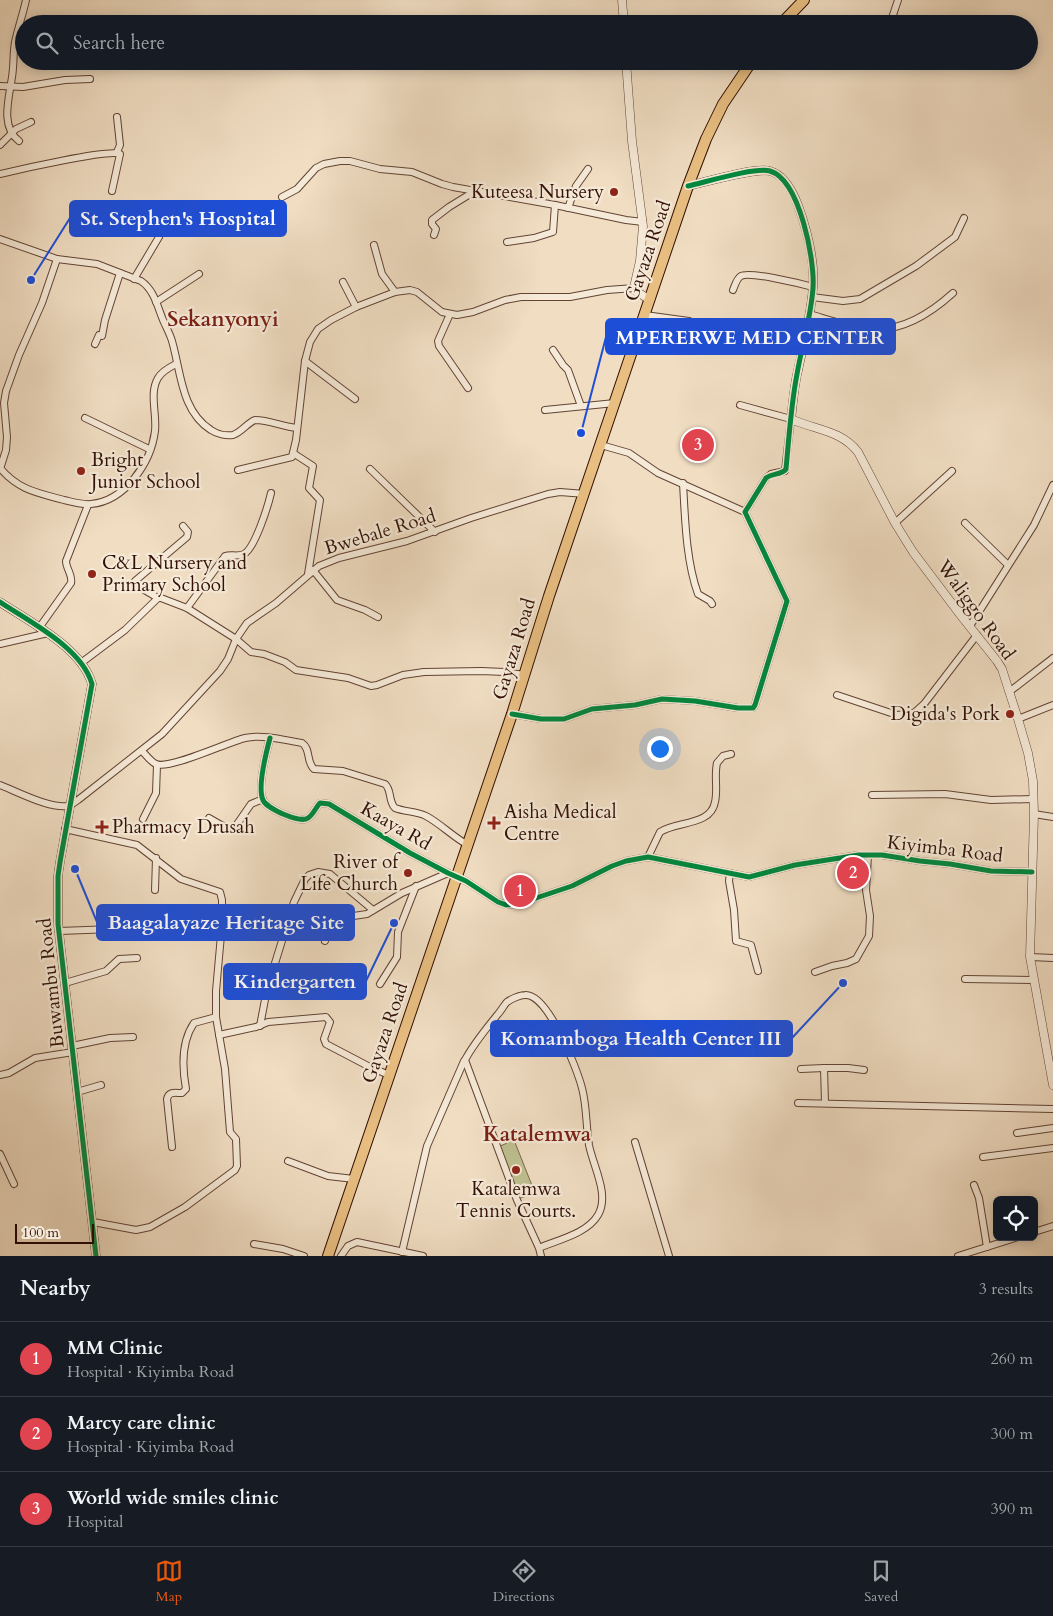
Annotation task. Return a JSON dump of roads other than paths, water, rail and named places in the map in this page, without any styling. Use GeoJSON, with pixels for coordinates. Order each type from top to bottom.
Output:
{"type":"FeatureCollection","features":[{"type":"Feature","properties":{"kind":"main road"},"geometry":{"type":"LineString","coordinates":[[790,15],[804,0]]}},
{"type":"Feature","properties":{"kind":"main road","name":"Gayaza Road"},"geometry":{"type":"LineString","coordinates":[[328,1256],[389,1075],[452,875],[468,845],[549,596],[688,186],[706,139],[726,98],[746,70]]}},
{"type":"Feature","properties":{"kind":"street"},"geometry":{"type":"LineString","coordinates":[[24,15],[26,0]]}},
{"type":"Feature","properties":{"kind":"street"},"geometry":{"type":"LineString","coordinates":[[622,0],[623,15]]}},
{"type":"Feature","properties":{"kind":"street"},"geometry":{"type":"LineString","coordinates":[[893,15],[898,0]]}},
{"type":"Feature","properties":{"kind":"street"},"geometry":{"type":"LineString","coordinates":[[15,40],[13,75],[5,103],[5,120],[9,134],[19,141]]}},
{"type":"Feature","properties":{"kind":"street"},"geometry":{"type":"LineString","coordinates":[[627,70],[632,141],[643,222],[642,245],[635,288],[636,291],[650,300]]}},
{"type":"Feature","properties":{"kind":"street"},"geometry":{"type":"LineString","coordinates":[[0,86],[23,87],[90,79]]}},
{"type":"Feature","properties":{"kind":"street"},"geometry":{"type":"LineString","coordinates":[[117,118],[120,145],[117,152]]}},
{"type":"Feature","properties":{"kind":"street"},"geometry":{"type":"LineString","coordinates":[[0,145],[9,134],[31,122]]}},
{"type":"Feature","properties":{"kind":"street"},"geometry":{"type":"LineString","coordinates":[[0,174],[98,154],[117,152]]}},
{"type":"Feature","properties":{"kind":"street"},"geometry":{"type":"LineString","coordinates":[[112,191],[120,154],[117,152]]}},
{"type":"Feature","properties":{"kind":"street"},"geometry":{"type":"LineString","coordinates":[[282,196],[297,188],[316,168],[324,164],[350,161],[380,169],[412,172],[442,184],[643,222]]}},
{"type":"Feature","properties":{"kind":"street"},"geometry":{"type":"LineString","coordinates":[[568,208],[576,186],[588,169]]}},
{"type":"Feature","properties":{"kind":"street"},"geometry":{"type":"LineString","coordinates":[[688,186],[757,170],[771,171],[779,175],[794,195],[811,258],[812,296],[797,372],[786,469],[782,473],[770,474],[766,478],[745,512]]}},
{"type":"Feature","properties":{"kind":"street"},"geometry":{"type":"LineString","coordinates":[[434,234],[436,229],[432,224],[432,220],[476,191]]}},
{"type":"Feature","properties":{"kind":"street"},"geometry":{"type":"LineString","coordinates":[[507,242],[534,238],[553,232],[555,205]]}},
{"type":"Feature","properties":{"kind":"street"},"geometry":{"type":"LineString","coordinates":[[812,296],[843,301],[860,299],[916,266],[955,237],[964,218]]}},
{"type":"Feature","properties":{"kind":"street"},"geometry":{"type":"LineString","coordinates":[[134,279],[159,237]]}},
{"type":"Feature","properties":{"kind":"street"},"geometry":{"type":"LineString","coordinates":[[0,239],[57,259],[97,264],[146,284],[152,292],[172,340],[176,364],[188,404],[194,415],[214,432],[222,435],[234,434],[255,420],[270,421],[285,427],[297,428]]}},
{"type":"Feature","properties":{"kind":"street"},"geometry":{"type":"LineString","coordinates":[[374,245],[382,274],[395,292]]}},
{"type":"Feature","properties":{"kind":"street"},"geometry":{"type":"LineString","coordinates":[[57,259],[42,303],[4,398],[3,409],[7,438],[6,450],[0,469],[14,482],[30,490],[88,504],[97,503],[114,496],[134,480],[140,472],[154,433],[154,400],[158,377],[176,364]]}},
{"type":"Feature","properties":{"kind":"street"},"geometry":{"type":"LineString","coordinates":[[96,344],[99,335],[102,336],[105,320],[120,273]]}},
{"type":"Feature","properties":{"kind":"street"},"geometry":{"type":"LineString","coordinates":[[156,302],[199,274]]}},
{"type":"Feature","properties":{"kind":"street"},"geometry":{"type":"LineString","coordinates":[[733,290],[739,277],[743,275],[761,276],[813,287]]}},
{"type":"Feature","properties":{"kind":"street"},"geometry":{"type":"LineString","coordinates":[[344,282],[356,307]]}},
{"type":"Feature","properties":{"kind":"street"},"geometry":{"type":"LineString","coordinates":[[238,470],[292,457],[305,362],[310,342],[318,329],[356,307],[404,290],[414,290],[442,312],[450,314],[473,312],[497,302],[521,297],[570,296],[635,288]]}},
{"type":"Feature","properties":{"kind":"street"},"geometry":{"type":"LineString","coordinates":[[809,314],[862,328],[882,329],[923,315],[938,306],[953,293]]}},
{"type":"Feature","properties":{"kind":"street"},"geometry":{"type":"LineString","coordinates":[[450,314],[438,341],[439,346],[468,388]]}},
{"type":"Feature","properties":{"kind":"street"},"geometry":{"type":"LineString","coordinates":[[645,315],[689,321],[714,332]]}},
{"type":"Feature","properties":{"kind":"street"},"geometry":{"type":"LineString","coordinates":[[553,350],[562,365],[568,370],[581,406]]}},
{"type":"Feature","properties":{"kind":"street"},"geometry":{"type":"LineString","coordinates":[[305,362],[355,399]]}},
{"type":"Feature","properties":{"kind":"street"},"geometry":{"type":"LineString","coordinates":[[545,410],[615,403]]}},
{"type":"Feature","properties":{"kind":"street"},"geometry":{"type":"LineString","coordinates":[[740,406],[791,419]]}},
{"type":"Feature","properties":{"kind":"street"},"geometry":{"type":"LineString","coordinates":[[85,418],[149,449]]}},
{"type":"Feature","properties":{"kind":"street","name":"Waliggo Road"},"geometry":{"type":"LineString","coordinates":[[791,419],[803,425],[836,434],[852,444],[913,552],[997,660],[1018,719],[1031,770],[1034,814],[1030,957],[1053,1085]]}},
{"type":"Feature","properties":{"kind":"street"},"geometry":{"type":"LineString","coordinates":[[512,714],[541,719],[564,719],[592,709],[635,705],[662,699],[738,708],[753,708],[755,705],[788,601],[745,512],[658,473],[629,453],[601,445]]}},
{"type":"Feature","properties":{"kind":"street"},"geometry":{"type":"LineString","coordinates":[[293,453],[313,466],[309,488],[320,500],[311,572],[338,600],[378,617]]}},
{"type":"Feature","properties":{"kind":"street"},"geometry":{"type":"LineString","coordinates":[[370,469],[435,532]]}},
{"type":"Feature","properties":{"kind":"street"},"geometry":{"type":"LineString","coordinates":[[895,523],[952,471]]}},
{"type":"Feature","properties":{"kind":"street"},"geometry":{"type":"LineString","coordinates":[[683,483],[685,516],[694,582],[698,594],[712,604]]}},
{"type":"Feature","properties":{"kind":"street"},"geometry":{"type":"LineString","coordinates":[[970,626],[1034,525],[1053,485]]}},
{"type":"Feature","properties":{"kind":"street","name":"Bwebale Road"},"geometry":{"type":"LineString","coordinates":[[69,806],[162,734],[220,671],[228,659],[236,639],[247,623],[276,603],[311,572],[325,563],[396,545],[471,518],[548,494],[560,492],[585,494]]}},
{"type":"Feature","properties":{"kind":"street"},"geometry":{"type":"LineString","coordinates":[[187,608],[225,556],[242,555],[248,550],[264,519],[271,493]]}},
{"type":"Feature","properties":{"kind":"street"},"geometry":{"type":"LineString","coordinates":[[39,628],[71,583],[66,561],[88,504]]}},
{"type":"Feature","properties":{"kind":"street"},"geometry":{"type":"LineString","coordinates":[[965,523],[1008,565]]}},
{"type":"Feature","properties":{"kind":"street"},"geometry":{"type":"LineString","coordinates":[[183,526],[188,532],[187,537],[135,581],[136,585],[158,598],[187,608],[236,639],[251,652],[285,662],[296,670],[348,678],[371,686],[424,672],[481,671],[524,675]]}},
{"type":"Feature","properties":{"kind":"street"},"geometry":{"type":"LineString","coordinates":[[82,663],[125,630],[158,598]]}},
{"type":"Feature","properties":{"kind":"street","name":"Buwambu Road"},"geometry":{"type":"LineString","coordinates":[[0,602],[66,647],[82,663],[90,676],[92,684],[92,693],[69,806],[58,876],[59,931],[93,1222],[95,1256]]}},
{"type":"Feature","properties":{"kind":"street"},"geometry":{"type":"LineString","coordinates":[[0,644],[48,633]]}},
{"type":"Feature","properties":{"kind":"street"},"geometry":{"type":"LineString","coordinates":[[837,695],[897,715],[914,713],[929,698],[977,635]]}},
{"type":"Feature","properties":{"kind":"street"},"geometry":{"type":"LineString","coordinates":[[1009,692],[1053,658]]}},
{"type":"Feature","properties":{"kind":"street"},"geometry":{"type":"LineString","coordinates":[[1018,719],[1053,705]]}},
{"type":"Feature","properties":{"kind":"street"},"geometry":{"type":"LineString","coordinates":[[142,751],[157,765],[161,766],[244,738],[270,738],[305,744],[310,764],[314,769],[344,771],[385,784],[388,788],[390,801],[395,808],[426,816],[468,845]]}},
{"type":"Feature","properties":{"kind":"street"},"geometry":{"type":"LineString","coordinates":[[209,818],[232,830],[254,801],[263,799],[263,766],[270,738]]}},
{"type":"Feature","properties":{"kind":"street"},"geometry":{"type":"LineString","coordinates":[[648,857],[660,832],[699,819],[712,811],[716,800],[717,763],[723,756],[731,754]]}},
{"type":"Feature","properties":{"kind":"street"},"geometry":{"type":"LineString","coordinates":[[143,818],[156,793],[157,765]]}},
{"type":"Feature","properties":{"kind":"street"},"geometry":{"type":"LineString","coordinates":[[0,785],[43,802],[69,806]]}},
{"type":"Feature","properties":{"kind":"street"},"geometry":{"type":"LineString","coordinates":[[872,795],[945,794],[991,800],[1033,798]]}},
{"type":"Feature","properties":{"kind":"street","name":"Kaaya Rd"},"geometry":{"type":"LineString","coordinates":[[263,799],[266,803],[298,820],[308,819],[320,803],[329,804],[389,841],[452,875]]}},
{"type":"Feature","properties":{"kind":"street"},"geometry":{"type":"LineString","coordinates":[[1034,814],[1053,817]]}},
{"type":"Feature","properties":{"kind":"street"},"geometry":{"type":"LineString","coordinates":[[65,829],[130,842],[156,858],[181,879],[213,888],[222,895],[216,1017],[225,1069],[230,1132],[236,1139],[238,1164],[236,1168],[185,1207],[150,1227],[136,1230],[93,1222]]}},
{"type":"Feature","properties":{"kind":"street"},"geometry":{"type":"LineString","coordinates":[[815,972],[856,959],[869,936],[871,925],[866,890],[868,855]]}},
{"type":"Feature","properties":{"kind":"street","name":"Kiyimba Road"},"geometry":{"type":"LineString","coordinates":[[452,875],[466,881],[498,902],[513,905],[572,886],[626,861],[648,857],[749,877],[794,865],[834,858],[868,855],[950,864],[978,870],[1032,872]]}},
{"type":"Feature","properties":{"kind":"street"},"geometry":{"type":"LineString","coordinates":[[154,890],[156,858]]}},
{"type":"Feature","properties":{"kind":"street"},"geometry":{"type":"LineString","coordinates":[[260,1026],[267,990],[294,902],[305,879],[309,875],[318,872],[330,874],[373,910]]}},
{"type":"Feature","properties":{"kind":"street"},"geometry":{"type":"LineString","coordinates":[[730,873],[729,881],[734,910],[736,941],[751,944],[758,970]]}},
{"type":"Feature","properties":{"kind":"street"},"geometry":{"type":"LineString","coordinates":[[325,941],[333,919],[360,915],[373,910],[416,886],[452,875]]}},
{"type":"Feature","properties":{"kind":"street"},"geometry":{"type":"LineString","coordinates":[[380,984],[397,957],[398,932],[416,886]]}},
{"type":"Feature","properties":{"kind":"street"},"geometry":{"type":"LineString","coordinates":[[59,931],[141,928]]}},
{"type":"Feature","properties":{"kind":"street"},"geometry":{"type":"LineString","coordinates":[[1030,957],[1053,958]]}},
{"type":"Feature","properties":{"kind":"street"},"geometry":{"type":"LineString","coordinates":[[65,983],[106,971],[119,959],[137,958]]}},
{"type":"Feature","properties":{"kind":"street"},"geometry":{"type":"LineString","coordinates":[[965,979],[1033,980]]}},
{"type":"Feature","properties":{"kind":"street"},"geometry":{"type":"LineString","coordinates":[[402,1252],[427,1146],[465,1060],[507,1002],[524,995],[532,995],[537,999],[562,1035],[582,1088],[589,1146],[602,1204],[598,1215],[585,1228],[539,1248]]}},
{"type":"Feature","properties":{"kind":"street"},"geometry":{"type":"LineString","coordinates":[[172,1146],[166,1099],[171,1093],[182,1094],[186,1088],[184,1067],[185,1044],[194,1023],[216,1017]]}},
{"type":"Feature","properties":{"kind":"street"},"geometry":{"type":"LineString","coordinates":[[219,1036],[260,1026],[268,1022],[326,1017],[330,1022],[324,1039],[325,1042],[368,1066],[389,1075]]}},
{"type":"Feature","properties":{"kind":"street"},"geometry":{"type":"LineString","coordinates":[[0,1075],[9,1073],[35,1058],[110,1038],[133,1036]]}},
{"type":"Feature","properties":{"kind":"street"},"geometry":{"type":"LineString","coordinates":[[465,1060],[517,1200],[541,1256]]}},
{"type":"Feature","properties":{"kind":"street"},"geometry":{"type":"LineString","coordinates":[[824,1068],[825,1103]]}},
{"type":"Feature","properties":{"kind":"street"},"geometry":{"type":"LineString","coordinates":[[801,1069],[848,1068],[864,1070]]}},
{"type":"Feature","properties":{"kind":"street"},"geometry":{"type":"LineString","coordinates":[[78,1092],[102,1085]]}},
{"type":"Feature","properties":{"kind":"street"},"geometry":{"type":"LineString","coordinates":[[798,1103],[1053,1109]]}},
{"type":"Feature","properties":{"kind":"street"},"geometry":{"type":"LineString","coordinates":[[1017,1133],[1053,1128]]}},
{"type":"Feature","properties":{"kind":"street"},"geometry":{"type":"LineString","coordinates":[[635,1142],[669,1256]]}},
{"type":"Feature","properties":{"kind":"street"},"geometry":{"type":"LineString","coordinates":[[983,1157],[1053,1148]]}},
{"type":"Feature","properties":{"kind":"street"},"geometry":{"type":"LineString","coordinates":[[0,1154],[14,1184]]}},
{"type":"Feature","properties":{"kind":"street"},"geometry":{"type":"LineString","coordinates":[[288,1161],[328,1176],[354,1179]]}},
{"type":"Feature","properties":{"kind":"street"},"geometry":{"type":"LineString","coordinates":[[974,1185],[979,1198],[987,1247]]}},
{"type":"Feature","properties":{"kind":"street"},"geometry":{"type":"LineString","coordinates":[[1038,1231],[1053,1226]]}},
{"type":"Feature","properties":{"kind":"street"},"geometry":{"type":"LineString","coordinates":[[958,1256],[1006,1241]]}},
{"type":"Feature","properties":{"kind":"street"},"geometry":{"type":"LineString","coordinates":[[341,1256],[348,1246],[357,1242],[423,1256]]}},
{"type":"Feature","properties":{"kind":"street"},"geometry":{"type":"LineString","coordinates":[[254,1244],[282,1249],[304,1256]]}},
{"type":"Feature","properties":{"kind":"place","name":"Kuteesa Nursery"},"geometry":{"type":"Point","coordinates":[614,192]}},
{"type":"Feature","properties":{"kind":"place","name":"St. Stephen's Hospital"},"geometry":{"type":"Point","coordinates":[31,280]}},
{"type":"Feature","properties":{"kind":"place","name":"MPERERWE MED CENTER"},"geometry":{"type":"Point","coordinates":[581,433]}},
{"type":"Feature","properties":{"kind":"place","name":"World wide smiles clinic"},"geometry":{"type":"Point","coordinates":[698,445]}},
{"type":"Feature","properties":{"kind":"place","name":"Bright Junior School"},"geometry":{"type":"Point","coordinates":[81,471]}},
{"type":"Feature","properties":{"kind":"place","name":"C&L Nursery and Primary School"},"geometry":{"type":"Point","coordinates":[92,574]}},
{"type":"Feature","properties":{"kind":"place","name":"Digida's Pork"},"geometry":{"type":"Point","coordinates":[1010,714]}},
{"type":"Feature","properties":{"kind":"place","name":"Aisha Medical Centre"},"geometry":{"type":"Point","coordinates":[494,823]}},
{"type":"Feature","properties":{"kind":"place","name":"Pharmacy Drusah"},"geometry":{"type":"Point","coordinates":[102,827]}},
{"type":"Feature","properties":{"kind":"place","name":"Baagalayaze Heritage Site"},"geometry":{"type":"Point","coordinates":[75,869]}},
{"type":"Feature","properties":{"kind":"place","name":"River of Life Church"},"geometry":{"type":"Point","coordinates":[408,873]}},
{"type":"Feature","properties":{"kind":"place","name":"Marcy care clinic"},"geometry":{"type":"Point","coordinates":[853,873]}},
{"type":"Feature","properties":{"kind":"place","name":"MM Clinic"},"geometry":{"type":"Point","coordinates":[520,891]}},
{"type":"Feature","properties":{"kind":"place","name":"Kindergarten"},"geometry":{"type":"Point","coordinates":[394,923]}},
{"type":"Feature","properties":{"kind":"place","name":"Komamboga Health Center III"},"geometry":{"type":"Point","coordinates":[843,983]}},
{"type":"Feature","properties":{"kind":"place","name":"Katalemwa Tennis Courts."},"geometry":{"type":"Point","coordinates":[516,1170]}},
{"type":"Feature","properties":{"kind":"district","name":"Sekanyonyi"},"geometry":{"type":"Point","coordinates":[223,319]}},
{"type":"Feature","properties":{"kind":"district","name":"Katalemwa"},"geometry":{"type":"Point","coordinates":[537,1134]}}]}
